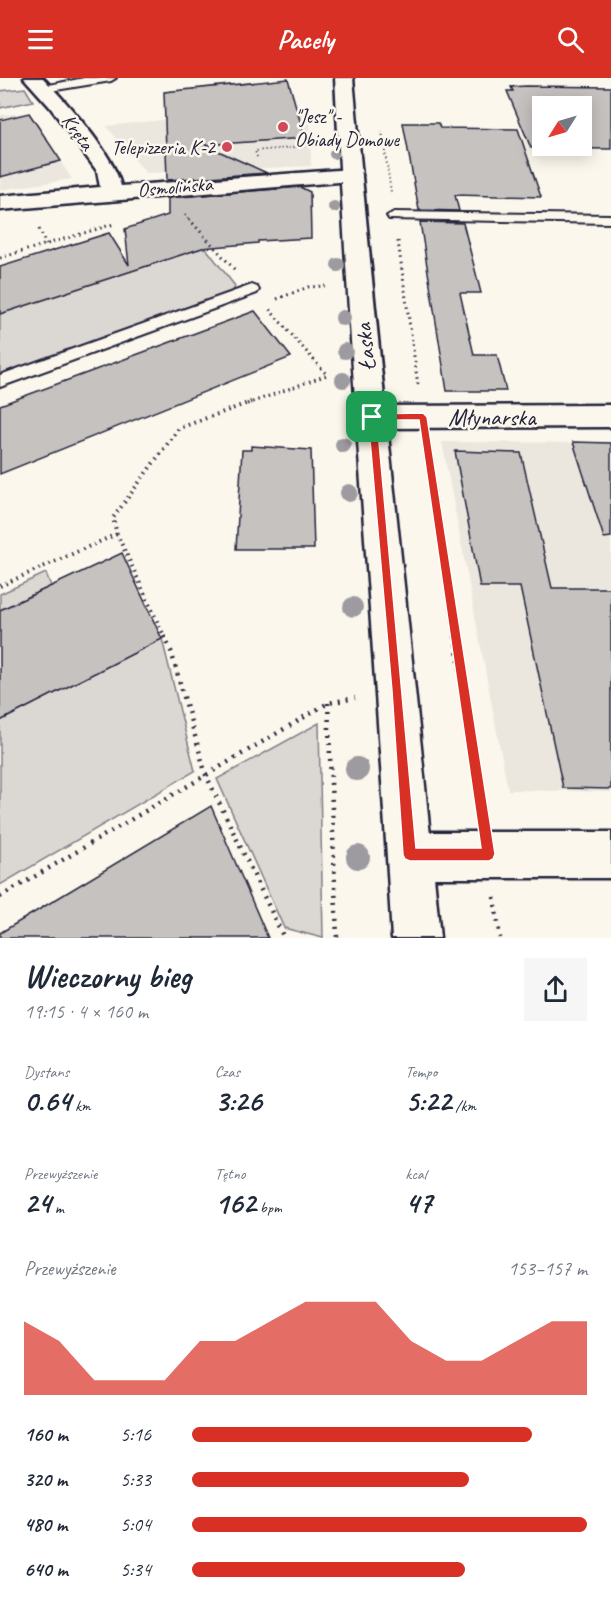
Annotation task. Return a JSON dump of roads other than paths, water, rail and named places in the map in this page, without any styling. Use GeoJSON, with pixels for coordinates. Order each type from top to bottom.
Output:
{"type":"FeatureCollection","features":[{"type":"Feature","properties":{"kind":"street","name":"Łaska"},"geometry":{"type":"LineString","coordinates":[[344,78],[358,281],[398,691],[416,938]]}},
{"type":"Feature","properties":{"kind":"street","name":"Kręta"},"geometry":{"type":"LineString","coordinates":[[38,83],[57,103],[107,171],[112,192]]}},
{"type":"Feature","properties":{"kind":"street","name":"Osmolińska"},"geometry":{"type":"LineString","coordinates":[[0,203],[112,192],[351,175]]}},
{"type":"Feature","properties":{"kind":"street","name":"Młynarska"},"geometry":{"type":"LineString","coordinates":[[372,417],[611,416]]}},
{"type":"Feature","properties":{"kind":"street"},"geometry":{"type":"LineString","coordinates":[[410,855],[611,855]]}},
{"type":"Feature","properties":{"kind":"lane"},"geometry":{"type":"LineString","coordinates":[[38,83],[111,78]]}},
{"type":"Feature","properties":{"kind":"lane"},"geometry":{"type":"LineString","coordinates":[[394,216],[611,219]]}},
{"type":"Feature","properties":{"kind":"lane"},"geometry":{"type":"LineString","coordinates":[[0,381],[252,290]]}},
{"type":"Feature","properties":{"kind":"place","name":"\"Jesz\" - Obiady Domowe"},"geometry":{"type":"Point","coordinates":[283,127]}},
{"type":"Feature","properties":{"kind":"place","name":"Telepizzeria K-2"},"geometry":{"type":"Point","coordinates":[227,147]}}]}
